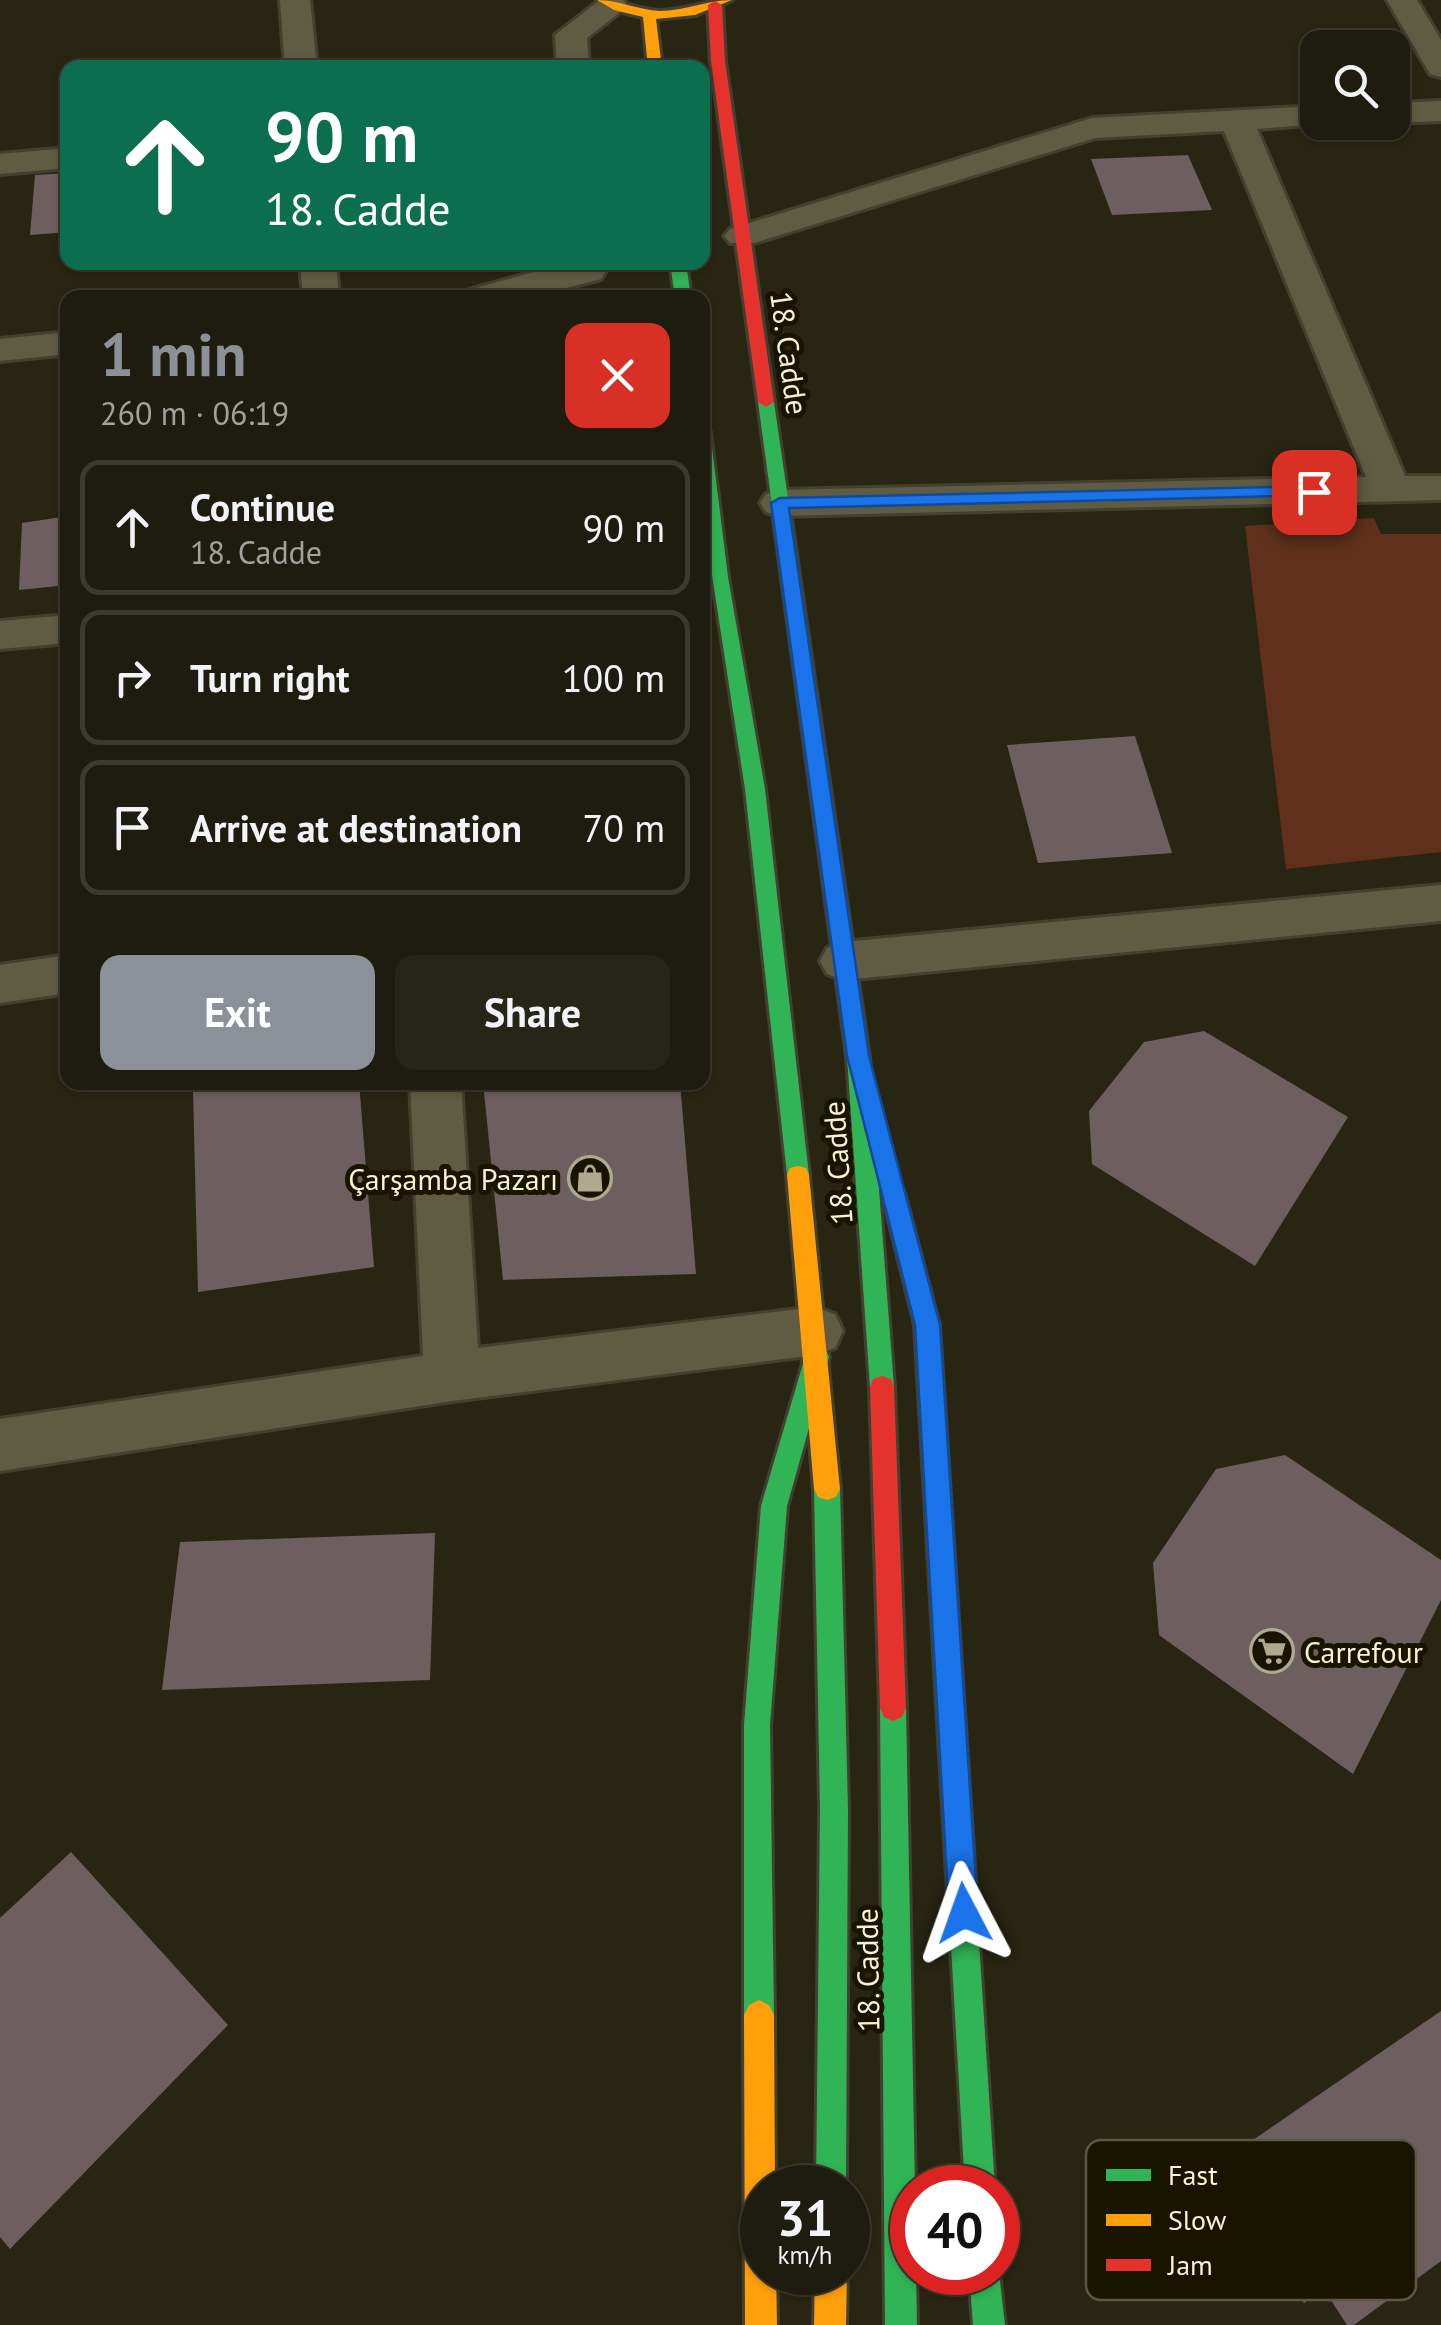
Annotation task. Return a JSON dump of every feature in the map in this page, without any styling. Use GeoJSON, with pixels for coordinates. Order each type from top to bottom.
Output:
{"type":"FeatureCollection","features":[{"type":"Feature","properties":{"kind":"street"},"geometry":{"type":"LineString","coordinates":[[296,0],[300,60]]}},
{"type":"Feature","properties":{"kind":"street"},"geometry":{"type":"LineString","coordinates":[[1402,0],[1441,67]]}},
{"type":"Feature","properties":{"kind":"street"},"geometry":{"type":"LineString","coordinates":[[572,60],[570,35],[608,3],[648,15],[696,12],[720,3]]}},
{"type":"Feature","properties":{"kind":"street","name":"18. Cadde"},"geometry":{"type":"LineString","coordinates":[[720,3],[742,236],[858,1056],[870,1177],[894,1703],[901,2325]]}},
{"type":"Feature","properties":{"kind":"street"},"geometry":{"type":"LineString","coordinates":[[648,15],[654,60]]}},
{"type":"Feature","properties":{"kind":"street"},"geometry":{"type":"LineString","coordinates":[[1410,112],[1441,111]]}},
{"type":"Feature","properties":{"kind":"street"},"geometry":{"type":"LineString","coordinates":[[742,236],[1092,128],[1300,116]]}},
{"type":"Feature","properties":{"kind":"street"},"geometry":{"type":"LineString","coordinates":[[1236,118],[1390,490]]}},
{"type":"Feature","properties":{"kind":"street"},"geometry":{"type":"LineString","coordinates":[[0,164],[60,159]]}},
{"type":"Feature","properties":{"kind":"street"},"geometry":{"type":"LineString","coordinates":[[512,290],[588,270]]}},
{"type":"Feature","properties":{"kind":"street"},"geometry":{"type":"LineString","coordinates":[[0,350],[60,344]]}},
{"type":"Feature","properties":{"kind":"street"},"geometry":{"type":"LineString","coordinates":[[780,503],[1441,488]]}},
{"type":"Feature","properties":{"kind":"street","name":"18. Cadde"},"geometry":{"type":"LineString","coordinates":[[711,578],[755,789],[816,1344],[830,1527],[834,1809],[831,2165]]}},
{"type":"Feature","properties":{"kind":"street"},"geometry":{"type":"LineString","coordinates":[[0,636],[60,629]]}},
{"type":"Feature","properties":{"kind":"street"},"geometry":{"type":"LineString","coordinates":[[844,961],[1441,903]]}},
{"type":"Feature","properties":{"kind":"street"},"geometry":{"type":"LineString","coordinates":[[0,984],[60,975]]}},
{"type":"Feature","properties":{"kind":"street"},"geometry":{"type":"LineString","coordinates":[[858,1056],[928,1325],[979,2165]]}},
{"type":"Feature","properties":{"kind":"street"},"geometry":{"type":"LineString","coordinates":[[435,1090],[452,1376]]}},
{"type":"Feature","properties":{"kind":"street"},"geometry":{"type":"LineString","coordinates":[[0,1445],[452,1376],[816,1344],[774,1506],[757,1725],[762,2325]]}},
{"type":"Feature","properties":{"kind":"street"},"geometry":{"type":"LineString","coordinates":[[830,2295],[830,2325]]}},
{"type":"Feature","properties":{"kind":"street"},"geometry":{"type":"LineString","coordinates":[[987,2295],[989,2325]]}},
{"type":"Feature","properties":{"kind":"shaded area"},"geometry":{"type":"Polygon","coordinates":[[[1374,518],[1381,534],[1441,534],[1441,852],[1286,869],[1245,526],[1374,518]]]}},
{"type":"Feature","properties":{"kind":"building"},"geometry":{"type":"Polygon","coordinates":[[[1188,155],[1212,210],[1112,215],[1091,159],[1188,155]]]}},
{"type":"Feature","properties":{"kind":"building"},"geometry":{"type":"Polygon","coordinates":[[[60,173],[60,233],[30,235],[35,175],[60,173]]]}},
{"type":"Feature","properties":{"kind":"building"},"geometry":{"type":"Polygon","coordinates":[[[60,517],[60,586],[19,590],[22,523],[60,517]]]}},
{"type":"Feature","properties":{"kind":"building"},"geometry":{"type":"Polygon","coordinates":[[[1135,736],[1172,853],[1038,863],[1007,745],[1135,736]]]}},
{"type":"Feature","properties":{"kind":"building"},"geometry":{"type":"Polygon","coordinates":[[[1204,1031],[1348,1117],[1255,1266],[1092,1164],[1089,1111],[1144,1042],[1204,1031]]]}},
{"type":"Feature","properties":{"kind":"building"},"geometry":{"type":"Polygon","coordinates":[[[360,1090],[374,1267],[198,1292],[193,1092],[360,1090]]]}},
{"type":"Feature","properties":{"kind":"building","name":"Çarşamba Pazarı"},"geometry":{"type":"Polygon","coordinates":[[[484,1090],[681,1090],[696,1274],[503,1280],[484,1090]]]}},
{"type":"Feature","properties":{"kind":"building"},"geometry":{"type":"Polygon","coordinates":[[[1285,1455],[1441,1560],[1441,1600],[1353,1774],[1159,1635],[1153,1563],[1216,1469],[1285,1455]]]}},
{"type":"Feature","properties":{"kind":"building"},"geometry":{"type":"Polygon","coordinates":[[[435,1533],[430,1680],[162,1690],[180,1542],[435,1533]]]}},
{"type":"Feature","properties":{"kind":"building"},"geometry":{"type":"Polygon","coordinates":[[[71,1852],[228,2025],[10,2249],[0,2237],[0,1918],[71,1852]]]}},
{"type":"Feature","properties":{"kind":"building"},"geometry":{"type":"Polygon","coordinates":[[[1441,2011],[1441,2261],[1416,2279],[1416,2140],[1253,2140],[1441,2011]]]}},
{"type":"Feature","properties":{"kind":"building"},"geometry":{"type":"Polygon","coordinates":[[[1331,2300],[1388,2300],[1354,2325],[1347,2325],[1331,2300]]]}},
{"type":"Feature","properties":{"kind":"traffic: fast"},"geometry":{"type":"LineString","coordinates":[[679,270],[682,290]]}},
{"type":"Feature","properties":{"kind":"traffic: fast"},"geometry":{"type":"LineString","coordinates":[[766,402],[858,1057],[882,1387]]}},
{"type":"Feature","properties":{"kind":"traffic: fast"},"geometry":{"type":"LineString","coordinates":[[710,500],[755,789],[798,1175]]}},
{"type":"Feature","properties":{"kind":"traffic: fast"},"geometry":{"type":"LineString","coordinates":[[894,1196],[927,1325],[979,2165]]}},
{"type":"Feature","properties":{"kind":"traffic: fast"},"geometry":{"type":"LineString","coordinates":[[759,2015],[757,1725],[774,1506],[817,1357]]}},
{"type":"Feature","properties":{"kind":"traffic: fast"},"geometry":{"type":"LineString","coordinates":[[827,1489],[834,1809],[831,2165]]}},
{"type":"Feature","properties":{"kind":"traffic: fast"},"geometry":{"type":"LineString","coordinates":[[893,1708],[901,2325]]}},
{"type":"Feature","properties":{"kind":"traffic: fast"},"geometry":{"type":"LineString","coordinates":[[987,2295],[989,2325]]}},
{"type":"Feature","properties":{"kind":"traffic: slow"},"geometry":{"type":"LineString","coordinates":[[604,0],[634,12],[664,15],[695,11],[725,0]]}},
{"type":"Feature","properties":{"kind":"traffic: slow"},"geometry":{"type":"LineString","coordinates":[[649,15],[654,60]]}},
{"type":"Feature","properties":{"kind":"traffic: slow"},"geometry":{"type":"LineString","coordinates":[[798,1175],[827,1489]]}},
{"type":"Feature","properties":{"kind":"traffic: slow"},"geometry":{"type":"LineString","coordinates":[[759,2015],[761,2325]]}},
{"type":"Feature","properties":{"kind":"traffic: slow"},"geometry":{"type":"LineString","coordinates":[[830,2325],[831,2295]]}},
{"type":"Feature","properties":{"kind":"traffic: jam"},"geometry":{"type":"LineString","coordinates":[[715,5],[718,61],[766,402]]}},
{"type":"Feature","properties":{"kind":"traffic: jam"},"geometry":{"type":"LineString","coordinates":[[882,1387],[893,1708]]}},
{"type":"Feature","properties":{"kind":"place","name":"Çarşamba Pazarı"},"geometry":{"type":"Point","coordinates":[590,1178]}},
{"type":"Feature","properties":{"kind":"place","name":"Carrefour"},"geometry":{"type":"Point","coordinates":[1272,1651]}},
{"type":"Feature","properties":{"kind":"route"},"geometry":{"type":"LineString","coordinates":[[964,1913],[928,1325],[858,1056],[780,503],[1314,492]]}}]}
